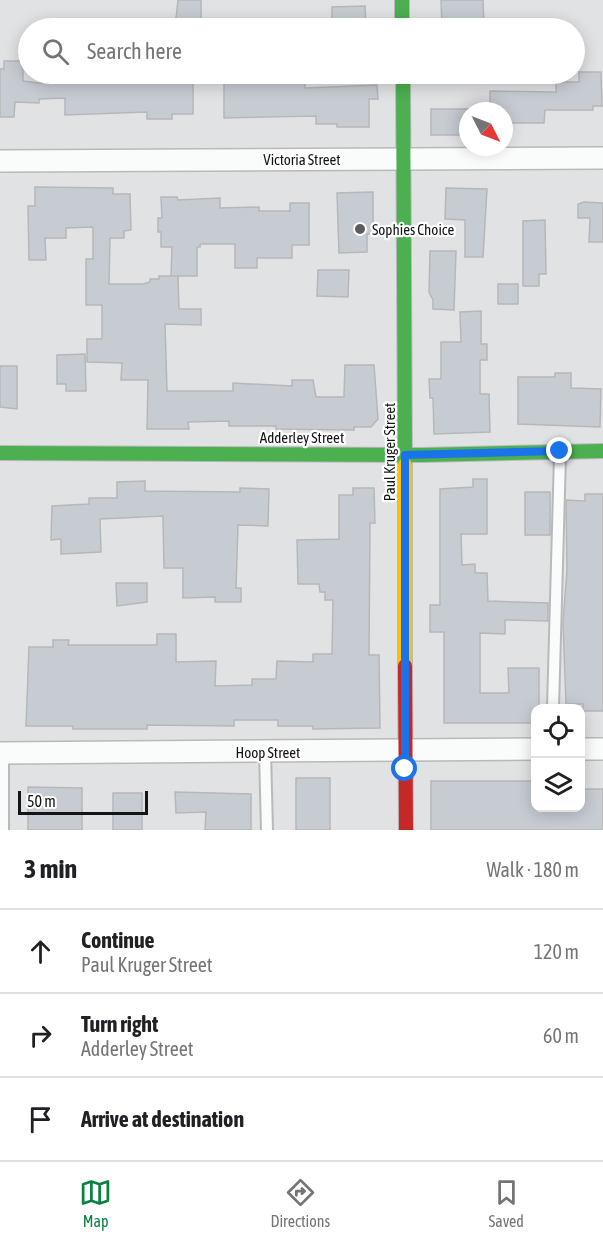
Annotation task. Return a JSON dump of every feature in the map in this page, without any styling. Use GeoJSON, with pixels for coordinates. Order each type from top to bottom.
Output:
{"type":"FeatureCollection","features":[{"type":"Feature","properties":{"kind":"street"},"geometry":{"type":"LineString","coordinates":[[402,0],[402,18]]}},
{"type":"Feature","properties":{"kind":"street","name":"Paul Kruger Street"},"geometry":{"type":"LineString","coordinates":[[403,84],[406,830]]}},
{"type":"Feature","properties":{"kind":"street","name":"Victoria Street"},"geometry":{"type":"LineString","coordinates":[[0,161],[603,158]]}},
{"type":"Feature","properties":{"kind":"street","name":"Adderley Street"},"geometry":{"type":"LineString","coordinates":[[0,453],[405,455],[603,451]]}},
{"type":"Feature","properties":{"kind":"street","name":"Hoop Street"},"geometry":{"type":"LineString","coordinates":[[1,753],[531,749]]}},
{"type":"Feature","properties":{"kind":"street"},"geometry":{"type":"LineString","coordinates":[[585,749],[603,749]]}},
{"type":"Feature","properties":{"kind":"lane"},"geometry":{"type":"LineString","coordinates":[[553,704],[560,451]]}},
{"type":"Feature","properties":{"kind":"lane"},"geometry":{"type":"LineString","coordinates":[[265,752],[267,830]]}},
{"type":"Feature","properties":{"kind":"lane"},"geometry":{"type":"LineString","coordinates":[[1,753],[3,830]]}},
{"type":"Feature","properties":{"kind":"building"},"geometry":{"type":"Polygon","coordinates":[[[178,0],[201,0],[201,18],[176,18],[178,0]]]}},
{"type":"Feature","properties":{"kind":"building"},"geometry":{"type":"Polygon","coordinates":[[[441,0],[483,0],[484,18],[442,18],[441,0]]]}},
{"type":"Feature","properties":{"kind":"building"},"geometry":{"type":"Polygon","coordinates":[[[365,6],[366,18],[332,18],[332,7],[365,6]]]}},
{"type":"Feature","properties":{"kind":"building"},"geometry":{"type":"Polygon","coordinates":[[[4,61],[18,61],[18,84],[193,84],[193,114],[172,114],[172,119],[147,119],[147,112],[65,115],[65,98],[39,99],[39,103],[15,102],[14,117],[0,117],[0,69],[4,69],[4,61]]]}},
{"type":"Feature","properties":{"kind":"building"},"geometry":{"type":"Polygon","coordinates":[[[585,72],[601,72],[602,106],[593,106],[593,110],[545,110],[544,123],[513,123],[513,102],[490,102],[490,91],[556,92],[556,84],[585,84],[585,72]]]}},
{"type":"Feature","properties":{"kind":"building"},"geometry":{"type":"Polygon","coordinates":[[[224,84],[305,84],[305,88],[377,85],[378,99],[369,99],[369,127],[337,127],[337,124],[316,124],[316,116],[224,118],[224,84]]]}},
{"type":"Feature","properties":{"kind":"building"},"geometry":{"type":"Polygon","coordinates":[[[431,109],[459,109],[459,135],[431,135],[431,109]]]}},
{"type":"Feature","properties":{"kind":"building"},"geometry":{"type":"Polygon","coordinates":[[[35,187],[113,188],[113,194],[130,194],[131,230],[124,231],[124,238],[110,238],[109,284],[143,284],[150,282],[150,279],[159,279],[159,276],[178,276],[179,309],[201,309],[201,325],[165,324],[167,391],[233,391],[233,383],[292,386],[292,380],[313,380],[316,397],[344,397],[345,365],[374,365],[378,419],[371,427],[354,427],[354,430],[229,426],[229,421],[188,422],[189,429],[147,429],[148,380],[121,380],[122,363],[87,362],[87,339],[102,339],[102,305],[86,305],[86,259],[93,259],[93,227],[66,228],[66,238],[45,238],[46,260],[29,260],[28,206],[35,206],[35,187]]]}},
{"type":"Feature","properties":{"kind":"building"},"geometry":{"type":"Polygon","coordinates":[[[446,188],[487,189],[483,257],[465,257],[465,220],[445,219],[446,188]]]}},
{"type":"Feature","properties":{"kind":"building"},"geometry":{"type":"Polygon","coordinates":[[[373,192],[373,234],[367,234],[367,252],[339,253],[337,193],[373,192]]]}},
{"type":"Feature","properties":{"kind":"building"},"geometry":{"type":"Polygon","coordinates":[[[161,197],[177,197],[178,200],[220,198],[220,208],[259,207],[259,211],[290,211],[290,203],[309,203],[309,245],[292,245],[292,258],[257,258],[257,268],[235,268],[235,244],[200,244],[200,247],[197,247],[197,276],[171,276],[172,247],[161,247],[161,232],[158,232],[158,218],[162,218],[161,197]]]}},
{"type":"Feature","properties":{"kind":"building"},"geometry":{"type":"Polygon","coordinates":[[[603,203],[603,242],[589,242],[590,218],[578,218],[578,204],[603,203]]]}},
{"type":"Feature","properties":{"kind":"building"},"geometry":{"type":"Polygon","coordinates":[[[545,220],[546,274],[539,274],[539,286],[523,286],[523,221],[545,220]]]}},
{"type":"Feature","properties":{"kind":"building"},"geometry":{"type":"Polygon","coordinates":[[[430,251],[456,251],[454,310],[433,309],[433,300],[429,292],[430,251]]]}},
{"type":"Feature","properties":{"kind":"building"},"geometry":{"type":"Polygon","coordinates":[[[318,270],[349,270],[348,297],[317,296],[318,270]]]}},
{"type":"Feature","properties":{"kind":"building"},"geometry":{"type":"Polygon","coordinates":[[[498,284],[518,284],[518,304],[498,304],[498,284]]]}},
{"type":"Feature","properties":{"kind":"building"},"geometry":{"type":"Polygon","coordinates":[[[481,311],[481,344],[487,344],[487,360],[480,360],[480,394],[489,394],[490,432],[434,434],[433,398],[430,398],[429,379],[441,379],[441,342],[461,342],[460,312],[481,311]]]}},
{"type":"Feature","properties":{"kind":"building"},"geometry":{"type":"Polygon","coordinates":[[[85,354],[86,391],[66,391],[66,384],[57,384],[57,355],[85,354]]]}},
{"type":"Feature","properties":{"kind":"building"},"geometry":{"type":"Polygon","coordinates":[[[0,366],[17,366],[17,409],[0,407],[0,366]]]}},
{"type":"Feature","properties":{"kind":"building"},"geometry":{"type":"Polygon","coordinates":[[[555,373],[571,373],[571,388],[601,389],[600,427],[518,424],[518,377],[555,377],[555,373]]]}},
{"type":"Feature","properties":{"kind":"building"},"geometry":{"type":"Polygon","coordinates":[[[473,479],[487,479],[487,534],[461,534],[462,565],[475,564],[475,573],[487,573],[488,601],[548,603],[548,621],[505,620],[505,634],[480,633],[480,693],[509,693],[508,668],[539,668],[539,704],[531,704],[531,723],[444,723],[444,632],[430,632],[430,605],[440,605],[440,489],[473,487],[473,479]]]}},
{"type":"Feature","properties":{"kind":"building"},"geometry":{"type":"Polygon","coordinates":[[[145,481],[145,491],[240,492],[240,488],[269,489],[268,526],[238,525],[236,588],[241,588],[241,602],[215,602],[215,597],[183,598],[183,568],[164,568],[163,516],[100,519],[101,552],[61,554],[61,539],[51,540],[52,506],[89,504],[89,498],[117,498],[117,482],[145,481]]]}},
{"type":"Feature","properties":{"kind":"building"},"geometry":{"type":"Polygon","coordinates":[[[353,488],[374,488],[375,523],[370,523],[369,655],[379,655],[380,728],[313,729],[313,726],[278,726],[278,720],[234,720],[234,726],[147,725],[147,729],[73,729],[73,726],[26,726],[29,647],[53,647],[53,640],[69,640],[68,645],[157,645],[157,634],[176,634],[176,662],[216,661],[215,686],[252,685],[252,679],[276,679],[277,661],[313,662],[313,654],[332,654],[333,600],[325,600],[325,592],[320,592],[319,584],[298,584],[297,540],[339,539],[339,495],[353,495],[353,488]]]}},
{"type":"Feature","properties":{"kind":"building"},"geometry":{"type":"Polygon","coordinates":[[[525,492],[550,492],[550,535],[525,535],[525,492]]]}},
{"type":"Feature","properties":{"kind":"building"},"geometry":{"type":"Polygon","coordinates":[[[585,494],[603,494],[603,711],[585,711],[585,704],[566,704],[563,622],[567,571],[566,500],[585,501],[585,494]]]}},
{"type":"Feature","properties":{"kind":"building"},"geometry":{"type":"Polygon","coordinates":[[[116,583],[147,583],[147,602],[117,606],[116,583]]]}},
{"type":"Feature","properties":{"kind":"building"},"geometry":{"type":"Polygon","coordinates":[[[296,778],[330,778],[330,830],[296,830],[296,778]]]}},
{"type":"Feature","properties":{"kind":"building"},"geometry":{"type":"Polygon","coordinates":[[[431,781],[531,781],[531,812],[585,812],[585,789],[603,789],[603,830],[431,830],[431,781]]]}},
{"type":"Feature","properties":{"kind":"building"},"geometry":{"type":"Polygon","coordinates":[[[28,787],[82,788],[82,830],[28,830],[28,787]]]}},
{"type":"Feature","properties":{"kind":"building"},"geometry":{"type":"Polygon","coordinates":[[[175,792],[251,794],[251,830],[205,830],[206,812],[176,813],[175,792]]]}},
{"type":"Feature","properties":{"kind":"building"},"geometry":{"type":"Polygon","coordinates":[[[113,793],[142,793],[142,830],[113,830],[113,793]]]}},
{"type":"Feature","properties":{"kind":"traffic: fast"},"geometry":{"type":"LineString","coordinates":[[402,0],[402,18]]}},
{"type":"Feature","properties":{"kind":"traffic: fast"},"geometry":{"type":"LineString","coordinates":[[403,84],[405,465]]}},
{"type":"Feature","properties":{"kind":"traffic: fast"},"geometry":{"type":"LineString","coordinates":[[0,453],[422,455],[603,451]]}},
{"type":"Feature","properties":{"kind":"traffic: slow"},"geometry":{"type":"LineString","coordinates":[[405,465],[405,666]]}},
{"type":"Feature","properties":{"kind":"traffic: jam"},"geometry":{"type":"LineString","coordinates":[[405,666],[406,830]]}},
{"type":"Feature","properties":{"kind":"place","name":"Sophies Choice"},"geometry":{"type":"Point","coordinates":[360,229]}},
{"type":"Feature","properties":{"kind":"route"},"geometry":{"type":"LineString","coordinates":[[405,769],[405,455],[560,451]]}}]}
